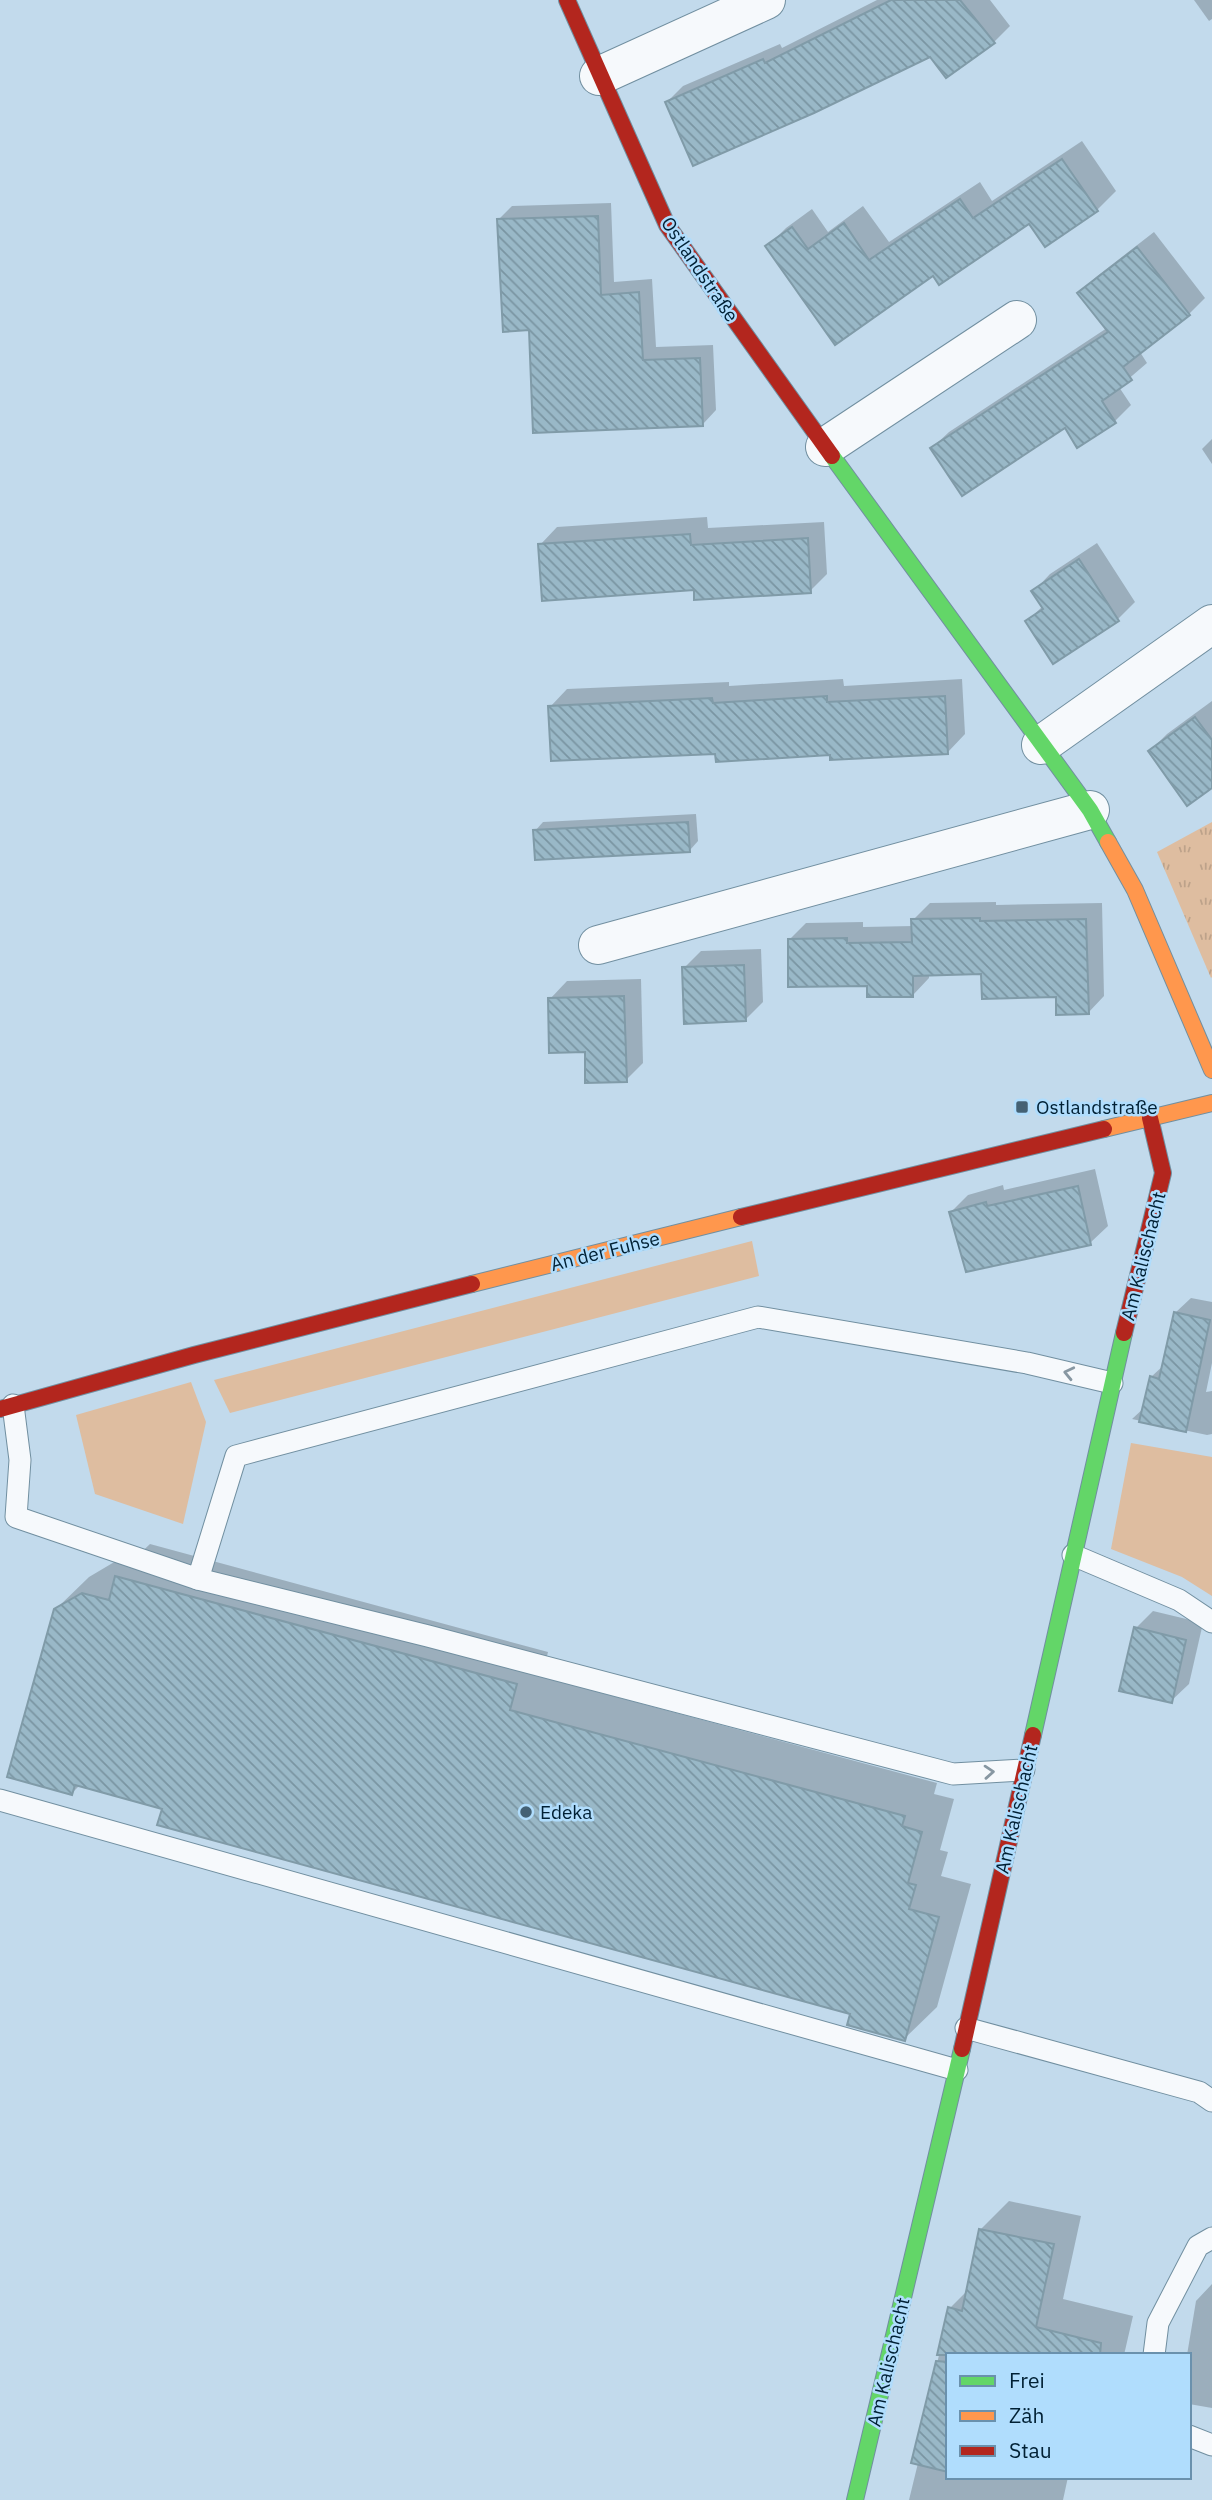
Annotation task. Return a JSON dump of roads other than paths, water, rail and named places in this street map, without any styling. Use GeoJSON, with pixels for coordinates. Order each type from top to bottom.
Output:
{"type":"FeatureCollection","features":[{"type":"Feature","properties":{"kind":"street","name":"Ostlandstraße"},"geometry":{"type":"LineString","coordinates":[[567,0],[667,225],[1090,810],[1135,890],[1212,1070]]}},
{"type":"Feature","properties":{"kind":"street"},"geometry":{"type":"LineString","coordinates":[[599,76],[766,0]]}},
{"type":"Feature","properties":{"kind":"street"},"geometry":{"type":"LineString","coordinates":[[825,447],[1017,320]]}},
{"type":"Feature","properties":{"kind":"street"},"geometry":{"type":"LineString","coordinates":[[1041,745],[1212,624]]}},
{"type":"Feature","properties":{"kind":"street"},"geometry":{"type":"LineString","coordinates":[[598,945],[1090,810]]}},
{"type":"Feature","properties":{"kind":"street","name":"An der Fuhse"},"geometry":{"type":"LineString","coordinates":[[7,1407],[194,1355],[623,1246],[1212,1102]]}},
{"type":"Feature","properties":{"kind":"street","name":"Am Kalischacht"},"geometry":{"type":"LineString","coordinates":[[855,2500],[967,2028],[1112,1383],[1163,1173],[1150,1118]]}},
{"type":"Feature","properties":{"kind":"lane"},"geometry":{"type":"LineString","coordinates":[[198,1580],[236,1456],[758,1317],[1027,1363],[1112,1383]]}},
{"type":"Feature","properties":{"kind":"lane"},"geometry":{"type":"LineString","coordinates":[[7,1407],[20,1461],[8,1518],[198,1580],[428,1636],[953,1774],[1024,1770]]}},
{"type":"Feature","properties":{"kind":"lane"},"geometry":{"type":"LineString","coordinates":[[1073,1555],[1179,1600],[1212,1622]]}},
{"type":"Feature","properties":{"kind":"lane"},"geometry":{"type":"LineString","coordinates":[[0,1801],[957,2070]]}},
{"type":"Feature","properties":{"kind":"lane"},"geometry":{"type":"LineString","coordinates":[[967,2028],[1199,2092],[1212,2101]]}},
{"type":"Feature","properties":{"kind":"lane"},"geometry":{"type":"LineString","coordinates":[[1154,2353],[1158,2323],[1198,2246],[1212,2238]]}},
{"type":"Feature","properties":{"kind":"lane"},"geometry":{"type":"LineString","coordinates":[[1191,2437],[1212,2445]]}},
{"type":"Feature","properties":{"kind":"place","name":"Ostlandstraße"},"geometry":{"type":"Point","coordinates":[1022,1107]}},
{"type":"Feature","properties":{"kind":"place","name":"Edeka"},"geometry":{"type":"Point","coordinates":[526,1812]}}]}
